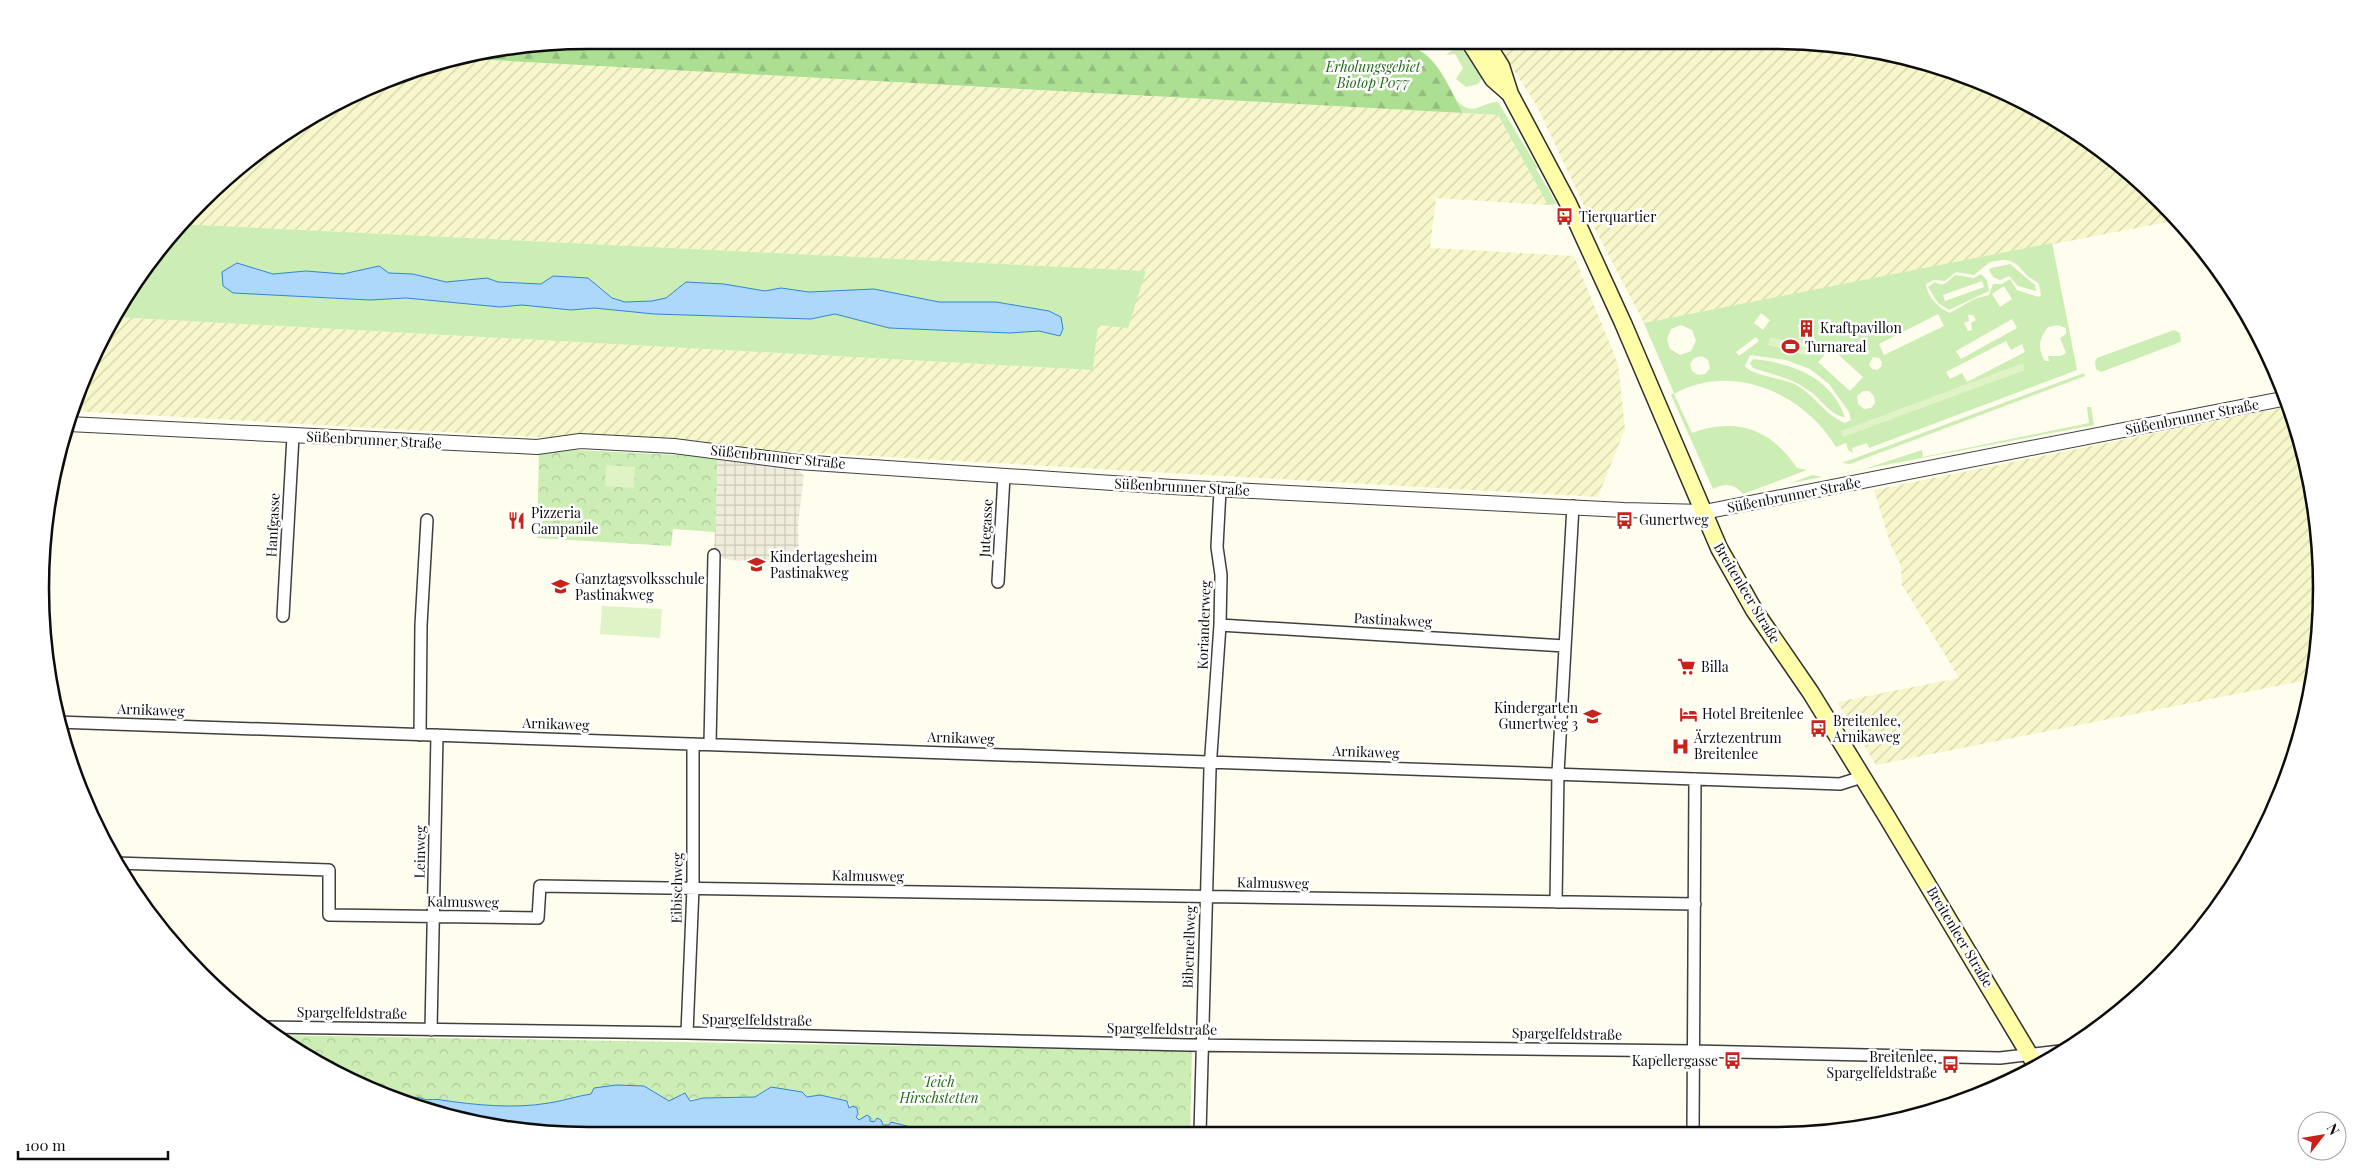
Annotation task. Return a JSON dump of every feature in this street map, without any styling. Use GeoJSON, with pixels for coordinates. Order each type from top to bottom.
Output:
{"type":"FeatureCollection","features":[{"type":"Feature","properties":{"kind":"main road","name":"Breitenleer Straße"},"geometry":{"type":"LineString","coordinates":[[1474,49],[1493,79],[1510,94]]}},
{"type":"Feature","properties":{"kind":"main road","name":"Breitenleer Straße"},"geometry":{"type":"LineString","coordinates":[[1490,49],[1506,74],[1510,94],[1568,203],[1623,323],[1719,548],[1754,610],[1811,693],[2033,1060]]}},
{"type":"Feature","properties":{"kind":"street","name":"Süßenbrunner Straße"},"geometry":{"type":"LineString","coordinates":[[74,424],[537,448],[580,442],[674,446],[795,461],[1220,490],[1624,510],[1704,512],[2279,400]]}},
{"type":"Feature","properties":{"kind":"street","name":"Hanfgasse"},"geometry":{"type":"LineString","coordinates":[[282,616],[293,436]]}},
{"type":"Feature","properties":{"kind":"street","name":"Jutegasse"},"geometry":{"type":"LineString","coordinates":[[998,582],[1004,476]]}},
{"type":"Feature","properties":{"kind":"street","name":"Korianderweg"},"geometry":{"type":"LineString","coordinates":[[1211,762],[1220,625],[1221,575],[1217,547],[1220,490]]}},
{"type":"Feature","properties":{"kind":"street"},"geometry":{"type":"LineString","coordinates":[[1556,902],[1558,773],[1573,506]]}},
{"type":"Feature","properties":{"kind":"street"},"geometry":{"type":"LineString","coordinates":[[420,734],[421,625],[427,520]]}},
{"type":"Feature","properties":{"kind":"street"},"geometry":{"type":"LineString","coordinates":[[710,744],[714,555]]}},
{"type":"Feature","properties":{"kind":"street","name":"Pastinakweg"},"geometry":{"type":"LineString","coordinates":[[1220,625],[1565,646]]}},
{"type":"Feature","properties":{"kind":"street","name":"Arnikaweg"},"geometry":{"type":"LineString","coordinates":[[66,722],[1840,784],[1862,777]]}},
{"type":"Feature","properties":{"kind":"street","name":"Leinweg"},"geometry":{"type":"LineString","coordinates":[[431,1030],[437,735]]}},
{"type":"Feature","properties":{"kind":"street","name":"Eibischweg"},"geometry":{"type":"LineString","coordinates":[[687,1033],[693,888],[693,744]]}},
{"type":"Feature","properties":{"kind":"street","name":"Bibernellweg"},"geometry":{"type":"LineString","coordinates":[[1200,1127],[1201,1045],[1211,762]]}},
{"type":"Feature","properties":{"kind":"street"},"geometry":{"type":"LineString","coordinates":[[1693,1127],[1695,779]]}},
{"type":"Feature","properties":{"kind":"street","name":"Kalmusweg"},"geometry":{"type":"LineString","coordinates":[[124,863],[328,870],[329,915],[538,918],[540,886],[1206,898],[1695,904]]}},
{"type":"Feature","properties":{"kind":"street","name":"Spargelfeldstraße"},"geometry":{"type":"LineString","coordinates":[[276,1027],[687,1033],[1201,1045],[1693,1051],[2033,1060]]}},
{"type":"Feature","properties":{"kind":"green space","name":"Erholungsgebiet Biotop P077"},"geometry":{"type":"Polygon","coordinates":[[[588,49],[1415,49],[1429,57],[1435,64],[1463,113],[481,60],[518,53],[588,49]]]}},
{"type":"Feature","properties":{"kind":"green space"},"geometry":{"type":"Polygon","coordinates":[[[1454,49],[1463,49],[1482,79],[1478,84],[1466,87],[1456,79],[1463,68],[1455,54],[1446,55],[1454,49]]]}},
{"type":"Feature","properties":{"kind":"green space"},"geometry":{"type":"Polygon","coordinates":[[[1500,49],[1774,49],[1844,53],[1879,59],[1947,77],[2013,104],[2044,121],[2102,160],[2130,183],[2169,222],[1644,323],[1597,233],[1537,106],[1500,49]]]}},
{"type":"Feature","properties":{"kind":"green space"},"geometry":{"type":"Polygon","coordinates":[[[481,60],[1498,115],[1548,205],[1436,198],[1430,248],[1574,256],[1618,364],[1625,429],[1598,497],[78,411],[104,349],[121,317],[1093,370],[1098,325],[1128,327],[1145,271],[190,225],[232,183],[260,160],[318,121],[349,104],[415,77],[481,60]]]}},
{"type":"Feature","properties":{"kind":"green space"},"geometry":{"type":"Polygon","coordinates":[[[1455,99],[1467,108],[1472,109],[1498,102],[1538,168],[1536,169],[1557,204],[1548,205],[1498,115],[1463,113],[1455,99]]]}},
{"type":"Feature","properties":{"kind":"green space"},"geometry":{"type":"Polygon","coordinates":[[[190,225],[1146,271],[1128,328],[1098,325],[1093,370],[121,317],[160,260],[190,225]],[[237,264],[223,286],[233,293],[370,300],[406,298],[500,307],[522,305],[571,310],[594,308],[654,314],[811,319],[835,314],[889,328],[1010,333],[1039,331],[1060,336],[1061,317],[1049,311],[996,302],[939,302],[874,289],[809,292],[781,288],[765,291],[724,284],[686,282],[666,298],[652,301],[625,302],[612,298],[588,278],[553,276],[542,284],[498,282],[487,278],[446,282],[413,274],[389,273],[379,266],[343,274],[306,271],[273,274],[237,264]]]}},
{"type":"Feature","properties":{"kind":"green space"},"geometry":{"type":"Polygon","coordinates":[[[2052,243],[2077,370],[1869,448],[1867,443],[1852,448],[1853,453],[1848,450],[1846,443],[1836,447],[1822,428],[1805,412],[1786,398],[1765,388],[1743,382],[1720,381],[1697,385],[1674,394],[1692,433],[1723,426],[1751,430],[1776,444],[1797,468],[1807,470],[1743,494],[1729,485],[1713,489],[1671,395],[1674,393],[1644,323],[2052,243]],[[2011,261],[1990,262],[1974,275],[1956,272],[1945,281],[1934,280],[1926,284],[1934,302],[1950,313],[1974,299],[1989,295],[1993,284],[2002,284],[2010,279],[2017,290],[2039,297],[2041,295],[2039,284],[2011,261]],[[2004,286],[1992,294],[2000,307],[2012,299],[2004,286]],[[1761,313],[1754,323],[1763,330],[1770,320],[1761,313]],[[1938,314],[1879,344],[1884,355],[1944,326],[1938,314]],[[1968,315],[1969,321],[1964,323],[1968,331],[1972,330],[1971,323],[1976,320],[1973,315],[1968,315]],[[2012,319],[1956,351],[1961,359],[2017,328],[2012,319]],[[1808,320],[1802,321],[1798,325],[1799,332],[1803,336],[1809,335],[1813,330],[1813,324],[1808,320]],[[1681,325],[1671,329],[1667,339],[1670,349],[1680,355],[1691,351],[1696,341],[1692,330],[1681,325]],[[2058,325],[2048,327],[2043,335],[2040,348],[2045,361],[2049,361],[2048,356],[2061,356],[2066,353],[2060,338],[2066,334],[2066,328],[2058,325]],[[1756,337],[1736,352],[1739,356],[1759,341],[1756,337]],[[2006,341],[1946,372],[1950,379],[1962,373],[1967,382],[2025,352],[2022,344],[2011,350],[2006,341]],[[1831,348],[1818,362],[1850,391],[1863,377],[1831,348]],[[1750,355],[1745,366],[1753,372],[1792,383],[1806,392],[1831,415],[1845,423],[1851,420],[1849,412],[1829,384],[1810,369],[1786,360],[1750,355]],[[1702,356],[1694,358],[1690,364],[1692,371],[1698,375],[1705,374],[1710,368],[1708,360],[1702,356]],[[1873,357],[1869,365],[1872,369],[1877,370],[1881,367],[1882,362],[1879,358],[1873,357]],[[1863,391],[1857,396],[1858,404],[1864,409],[1871,408],[1875,403],[1874,396],[1869,391],[1863,391]]]}},
{"type":"Feature","properties":{"kind":"green space"},"geometry":{"type":"Polygon","coordinates":[[[2010,264],[2035,285],[2036,291],[2018,286],[2009,276],[2000,280],[1993,277],[1989,270],[2010,264]]]}},
{"type":"Feature","properties":{"kind":"green space"},"geometry":{"type":"Polygon","coordinates":[[[1981,274],[1987,280],[1989,291],[1949,310],[1938,303],[1928,287],[1935,282],[1938,284],[1946,283],[1955,275],[1974,278],[1981,274]],[[1982,281],[1943,295],[1945,301],[1984,287],[1982,281]]]}},
{"type":"Feature","properties":{"kind":"green space"},"geometry":{"type":"Polygon","coordinates":[[[2174,330],[2180,333],[2181,341],[2178,343],[2101,372],[2096,369],[2095,362],[2097,358],[2174,330]]]}},
{"type":"Feature","properties":{"kind":"green space","name":"Turnareal"},"geometry":{"type":"Polygon","coordinates":[[[1770,337],[1792,342],[1793,338],[1807,342],[1804,355],[1768,345],[1770,337]]]}},
{"type":"Feature","properties":{"kind":"green space"},"geometry":{"type":"Polygon","coordinates":[[[1753,359],[1782,364],[1808,374],[1830,392],[1839,403],[1845,417],[1835,414],[1811,392],[1797,383],[1753,368],[1750,363],[1753,359]]]}},
{"type":"Feature","properties":{"kind":"green space"},"geometry":{"type":"Polygon","coordinates":[[[2023,363],[2025,370],[1843,437],[1841,431],[2023,363]]]}},
{"type":"Feature","properties":{"kind":"green space"},"geometry":{"type":"Polygon","coordinates":[[[2084,373],[2085,376],[1850,464],[1842,463],[2084,373]]]}},
{"type":"Feature","properties":{"kind":"green space"},"geometry":{"type":"Polygon","coordinates":[[[2087,407],[2091,407],[2094,425],[1864,469],[1922,450],[1923,457],[2089,423],[2087,407]]]}},
{"type":"Feature","properties":{"kind":"green space"},"geometry":{"type":"Polygon","coordinates":[[[2282,408],[2295,448],[2303,483],[2312,553],[2312,623],[2305,680],[1876,765],[1837,702],[1959,678],[1902,585],[1901,566],[1890,543],[1874,490],[2282,408]]]}},
{"type":"Feature","properties":{"kind":"green space"},"geometry":{"type":"Polygon","coordinates":[[[556,449],[718,457],[715,532],[673,529],[671,546],[537,538],[539,451],[556,449]]]}},
{"type":"Feature","properties":{"kind":"green space"},"geometry":{"type":"Polygon","coordinates":[[[606,465],[635,467],[634,488],[605,486],[606,465]]]}},
{"type":"Feature","properties":{"kind":"green space"},"geometry":{"type":"Polygon","coordinates":[[[1812,475],[1828,476],[1791,483],[1812,475]]]}},
{"type":"Feature","properties":{"kind":"green space"},"geometry":{"type":"Polygon","coordinates":[[[602,606],[662,609],[660,638],[600,634],[602,606]]]}},
{"type":"Feature","properties":{"kind":"green space","name":"Teich Hirschstetten"},"geometry":{"type":"Polygon","coordinates":[[[287,1035],[1192,1051],[1190,1127],[892,1127],[883,1125],[881,1120],[877,1119],[874,1122],[859,1120],[848,1107],[850,1105],[847,1101],[820,1095],[807,1097],[771,1087],[755,1097],[669,1101],[616,1085],[594,1088],[591,1094],[554,1102],[508,1106],[481,1105],[419,1097],[414,1099],[349,1072],[287,1035]]]}},
{"type":"Feature","properties":{"kind":"shaded area"},"geometry":{"type":"Polygon","coordinates":[[[718,457],[795,466],[804,476],[798,523],[799,553],[804,564],[729,560],[714,555],[718,457]]]}},
{"type":"Feature","properties":{"kind":"water"},"geometry":{"type":"Polygon","coordinates":[[[237,263],[273,274],[306,271],[343,274],[379,266],[389,273],[413,274],[446,282],[487,278],[498,282],[541,284],[553,276],[588,278],[612,298],[625,302],[652,301],[666,298],[686,282],[724,284],[765,291],[781,288],[809,292],[874,289],[939,302],[996,302],[1049,311],[1061,317],[1063,329],[1060,336],[1039,331],[1010,333],[889,328],[835,314],[811,319],[654,314],[594,308],[571,310],[522,305],[500,307],[406,298],[370,300],[233,293],[223,286],[222,272],[237,263]]]}},
{"type":"Feature","properties":{"kind":"water"},"geometry":{"type":"Polygon","coordinates":[[[616,1085],[644,1086],[669,1101],[685,1093],[690,1101],[703,1098],[755,1097],[771,1087],[802,1092],[807,1097],[820,1095],[847,1101],[849,1108],[853,1106],[857,1108],[858,1114],[856,1117],[859,1120],[867,1115],[870,1117],[870,1121],[874,1122],[877,1118],[881,1120],[883,1125],[889,1125],[891,1122],[910,1127],[553,1126],[483,1117],[414,1099],[419,1097],[481,1105],[536,1105],[591,1094],[594,1088],[616,1085]]]}},
{"type":"Feature","properties":{"kind":"place","name":"Tierquartier"},"geometry":{"type":"Point","coordinates":[1565,217]}},
{"type":"Feature","properties":{"kind":"place","name":"Kraftpavillon"},"geometry":{"type":"Point","coordinates":[1806,328]}},
{"type":"Feature","properties":{"kind":"place","name":"Turnareal"},"geometry":{"type":"Point","coordinates":[1791,347]}},
{"type":"Feature","properties":{"kind":"place","name":"Gunertweg"},"geometry":{"type":"Point","coordinates":[1625,520]}},
{"type":"Feature","properties":{"kind":"place","name":"Pizzeria Campanile"},"geometry":{"type":"Point","coordinates":[517,521]}},
{"type":"Feature","properties":{"kind":"place","name":"Kindertagesheim Pastinakweg"},"geometry":{"type":"Point","coordinates":[756,565]}},
{"type":"Feature","properties":{"kind":"place","name":"Ganztagsvolksschule Pastinakweg"},"geometry":{"type":"Point","coordinates":[561,587]}},
{"type":"Feature","properties":{"kind":"place","name":"Billa"},"geometry":{"type":"Point","coordinates":[1687,667]}},
{"type":"Feature","properties":{"kind":"place","name":"Hotel Breitenlee"},"geometry":{"type":"Point","coordinates":[1688,714]}},
{"type":"Feature","properties":{"kind":"place","name":"Kindergarten Gunertweg 3"},"geometry":{"type":"Point","coordinates":[1592,716]}},
{"type":"Feature","properties":{"kind":"place","name":"Breitenlee, Arnikaweg"},"geometry":{"type":"Point","coordinates":[1819,729]}},
{"type":"Feature","properties":{"kind":"place","name":"Ärztezentrum Breitenlee"},"geometry":{"type":"Point","coordinates":[1680,746]}},
{"type":"Feature","properties":{"kind":"place","name":"Kapellergasse"},"geometry":{"type":"Point","coordinates":[1732,1061]}},
{"type":"Feature","properties":{"kind":"place","name":"Breitenlee, Spargelfeldstraße"},"geometry":{"type":"Point","coordinates":[1951,1065]}}]}
